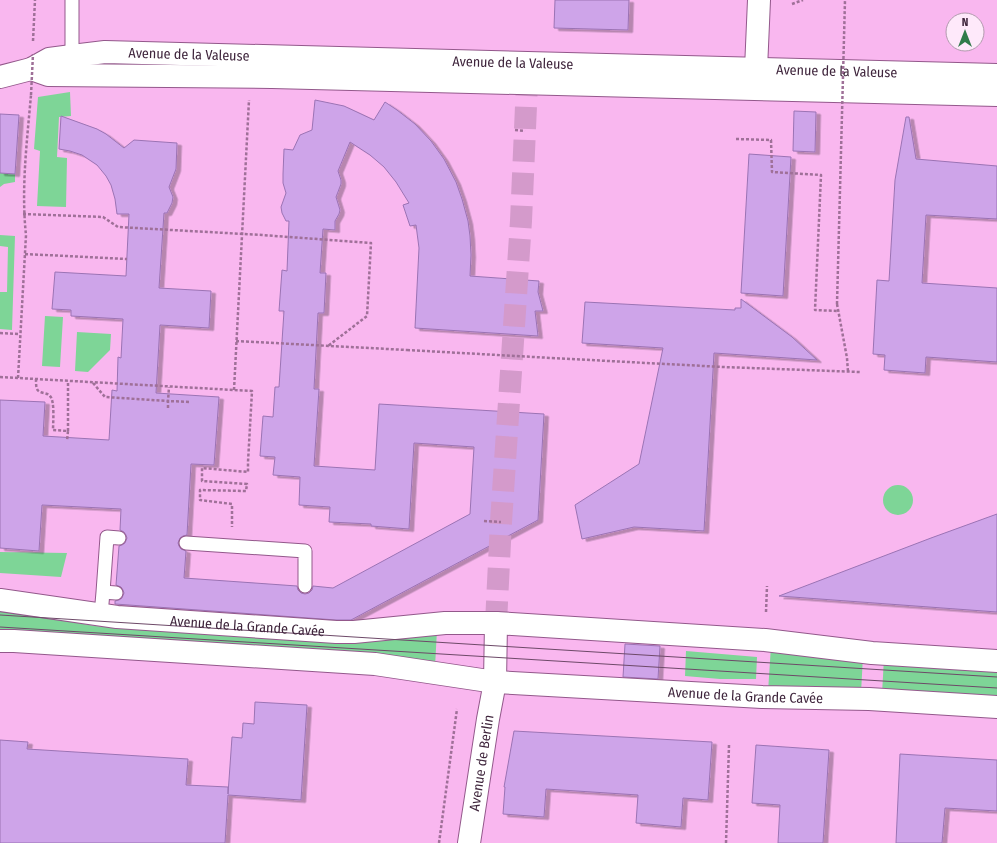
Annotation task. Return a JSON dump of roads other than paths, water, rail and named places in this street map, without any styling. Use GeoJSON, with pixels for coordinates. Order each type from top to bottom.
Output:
{"type":"FeatureCollection","features":[{"type":"Feature","properties":{"kind":"street"},"geometry":{"type":"LineString","coordinates":[[739,89],[756,68],[759,0]]}},
{"type":"Feature","properties":{"kind":"street","name":"Avenue de la Valeuse"},"geometry":{"type":"LineString","coordinates":[[0,77],[32,61],[105,52],[997,75]]}},
{"type":"Feature","properties":{"kind":"street"},"geometry":{"type":"LineString","coordinates":[[250,56],[250,77]]}},
{"type":"Feature","properties":{"kind":"street","name":"Avenue de la Valeuse"},"geometry":{"type":"LineString","coordinates":[[32,61],[48,75],[250,77],[997,95]]}},
{"type":"Feature","properties":{"kind":"street","name":"Avenue de la Grande Cavée"},"geometry":{"type":"LineString","coordinates":[[0,600],[117,617],[348,632],[445,624],[496,623],[765,640],[872,653],[997,661]]}},
{"type":"Feature","properties":{"kind":"street"},"geometry":{"type":"LineString","coordinates":[[494,682],[496,623]]}},
{"type":"Feature","properties":{"kind":"street","name":"Avenue de la Grande Cavée"},"geometry":{"type":"LineString","coordinates":[[0,641],[375,664],[494,682],[762,697],[869,699],[997,707]]}},
{"type":"Feature","properties":{"kind":"street","name":"Avenue de Berlin"},"geometry":{"type":"LineString","coordinates":[[469,843],[494,682]]}},
{"type":"Feature","properties":{"kind":"lane"},"geometry":{"type":"LineString","coordinates":[[72,0],[72,56]]}},
{"type":"Feature","properties":{"kind":"lane"},"geometry":{"type":"LineString","coordinates":[[101,615],[109,593],[107,537],[119,538]]}},
{"type":"Feature","properties":{"kind":"lane"},"geometry":{"type":"LineString","coordinates":[[186,542],[305,551],[304,586]]}},
{"type":"Feature","properties":{"kind":"tunnel"},"geometry":{"type":"LineString","coordinates":[[496,623],[501,522],[521,221],[527,83]]}},
{"type":"Feature","properties":{"kind":"tram line"},"geometry":{"type":"LineString","coordinates":[[0,615],[997,677]]}},
{"type":"Feature","properties":{"kind":"tram line"},"geometry":{"type":"LineString","coordinates":[[0,627],[997,688]]}}]}
